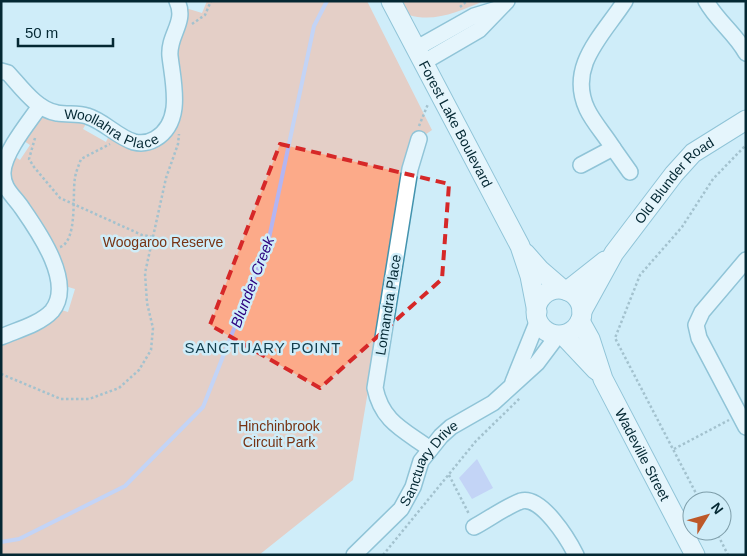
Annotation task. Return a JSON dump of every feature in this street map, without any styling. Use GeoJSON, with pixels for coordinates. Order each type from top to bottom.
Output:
{"type":"FeatureCollection","features":[{"type":"Feature","properties":{"kind":"main road","name":"Forest Lake Boulevard"},"geometry":{"type":"LineString","coordinates":[[391,1],[520,246],[530,276],[538,316]]}},
{"type":"Feature","properties":{"kind":"main road","name":"Old Blunder Road"},"geometry":{"type":"LineString","coordinates":[[581,316],[614,253],[674,174],[693,153],[746,120]]}},
{"type":"Feature","properties":{"kind":"main road","name":"Forest Lake Boulevard"},"geometry":{"type":"LineString","coordinates":[[520,246],[540,270],[564,290]]}},
{"type":"Feature","properties":{"kind":"main road","name":"Old Blunder Road"},"geometry":{"type":"LineString","coordinates":[[564,290],[614,253]]}},
{"type":"Feature","properties":{"kind":"main road"},"geometry":{"type":"LineString","coordinates":[[554,290],[564,290],[578,298],[581,316],[570,332],[561,335],[546,330],[538,316],[541,298],[554,290]]}},
{"type":"Feature","properties":{"kind":"main road","name":"Wadeville Street"},"geometry":{"type":"LineString","coordinates":[[581,316],[603,379],[696,555]]}},
{"type":"Feature","properties":{"kind":"main road","name":"Wadeville Street"},"geometry":{"type":"LineString","coordinates":[[561,335],[603,379]]}},
{"type":"Feature","properties":{"kind":"street","name":"Woollahra Place"},"geometry":{"type":"LineString","coordinates":[[40,106],[55,113],[88,116],[133,142],[148,144],[160,136],[170,125],[175,111],[170,52],[172,41],[181,19],[177,1]]}},
{"type":"Feature","properties":{"kind":"street"},"geometry":{"type":"LineString","coordinates":[[625,1],[585,59],[580,78],[587,110],[630,172]]}},
{"type":"Feature","properties":{"kind":"street"},"geometry":{"type":"LineString","coordinates":[[706,1],[715,17],[740,42],[746,53]]}},
{"type":"Feature","properties":{"kind":"street"},"geometry":{"type":"LineString","coordinates":[[420,55],[474,16],[502,5]]}},
{"type":"Feature","properties":{"kind":"street"},"geometry":{"type":"LineString","coordinates":[[1,71],[8,73],[40,106],[6,158],[3,172],[7,190],[36,228],[49,251],[59,281],[60,296],[52,311],[30,325],[1,337]]}},
{"type":"Feature","properties":{"kind":"street","name":"Lomandra Place"},"geometry":{"type":"LineString","coordinates":[[418,139],[410,169],[375,388],[379,406],[389,419],[430,449]]}},
{"type":"Feature","properties":{"kind":"street"},"geometry":{"type":"LineString","coordinates":[[581,165],[613,148]]}},
{"type":"Feature","properties":{"kind":"street"},"geometry":{"type":"LineString","coordinates":[[742,421],[699,338],[696,325],[702,312],[746,260]]}},
{"type":"Feature","properties":{"kind":"street","name":"Sanctuary Drive"},"geometry":{"type":"LineString","coordinates":[[513,383],[538,316]]}},
{"type":"Feature","properties":{"kind":"street","name":"Sanctuary Drive"},"geometry":{"type":"LineString","coordinates":[[354,555],[401,509],[413,487],[421,461],[430,449],[451,427],[493,403],[536,363],[561,335]]}},
{"type":"Feature","properties":{"kind":"street"},"geometry":{"type":"LineString","coordinates":[[480,524],[522,501],[532,500],[541,506],[576,555]]}},
{"type":"Feature","properties":{"kind":"path"},"geometry":{"type":"LineString","coordinates":[[191,26],[205,15],[211,1]]}},
{"type":"Feature","properties":{"kind":"path"},"geometry":{"type":"LineString","coordinates":[[418,139],[420,121],[430,101],[435,109]]}},
{"type":"Feature","properties":{"kind":"path"},"geometry":{"type":"LineString","coordinates":[[29,123],[36,130],[29,159],[60,198],[142,235],[154,237]]}},
{"type":"Feature","properties":{"kind":"path"},"geometry":{"type":"LineString","coordinates":[[1,374],[61,399],[89,399],[119,388],[139,370],[151,350],[153,328],[146,303],[145,273],[166,178],[178,144],[180,129]]}},
{"type":"Feature","properties":{"kind":"path"},"geometry":{"type":"LineString","coordinates":[[49,251],[64,246],[71,236],[75,176],[81,159],[110,144],[115,132]]}},
{"type":"Feature","properties":{"kind":"path"},"geometry":{"type":"LineString","coordinates":[[695,491],[614,338],[640,275],[682,227],[713,179],[746,145]]}},
{"type":"Feature","properties":{"kind":"path"},"geometry":{"type":"LineString","coordinates":[[383,555],[476,441],[524,395]]}},
{"type":"Feature","properties":{"kind":"path"},"geometry":{"type":"LineString","coordinates":[[674,449],[742,421]]}},
{"type":"Feature","properties":{"kind":"path"},"geometry":{"type":"LineString","coordinates":[[449,476],[469,514],[480,524]]}},
{"type":"Feature","properties":{"kind":"path"},"geometry":{"type":"LineString","coordinates":[[721,541],[728,555]]}},
{"type":"Feature","properties":{"kind":"highlighted area"},"geometry":{"type":"Polygon","coordinates":[[[280,144],[449,184],[442,279],[320,388],[210,325],[280,144]]]}},
{"type":"Feature","properties":{"kind":"green space"},"geometry":{"type":"Polygon","coordinates":[[[207,1],[367,1],[432,130],[419,139],[410,169],[375,388],[368,391],[353,480],[259,555],[1,555],[1,337],[47,316],[58,299],[59,286],[57,272],[45,243],[4,183],[4,164],[18,137],[40,106],[55,113],[88,116],[133,142],[148,144],[160,136],[170,125],[175,111],[170,52],[172,41],[181,19],[179,6],[202,13],[207,1]],[[88,120],[83,129],[106,142],[111,131],[88,120]],[[21,139],[11,154],[20,160],[30,145],[21,139]],[[65,286],[58,309],[68,312],[75,289],[65,286]]]}},
{"type":"Feature","properties":{"kind":"green space"},"geometry":{"type":"Polygon","coordinates":[[[401,1],[484,1],[447,15],[428,18],[409,15],[401,1]]]}},
{"type":"Feature","properties":{"kind":"water"},"geometry":{"type":"Polygon","coordinates":[[[477,459],[493,488],[472,499],[459,478],[477,459]]]}},
{"type":"Feature","properties":{"kind":"waterway","name":"Blunder Creek"},"geometry":{"type":"LineString","coordinates":[[1,542],[19,539],[125,486],[203,407],[268,243],[314,26],[327,1]]}},
{"type":"Feature","properties":{"kind":"district","name":"SANCTUARY POINT"},"geometry":{"type":"Point","coordinates":[263,347]}},
{"type":"Feature","properties":{"kind":"park label","name":"Woogaroo Reserve"},"geometry":{"type":"Point","coordinates":[163,242]}},
{"type":"Feature","properties":{"kind":"park label","name":"Hinchinbrook Circuit Park"},"geometry":{"type":"Point","coordinates":[279,434]}}]}
